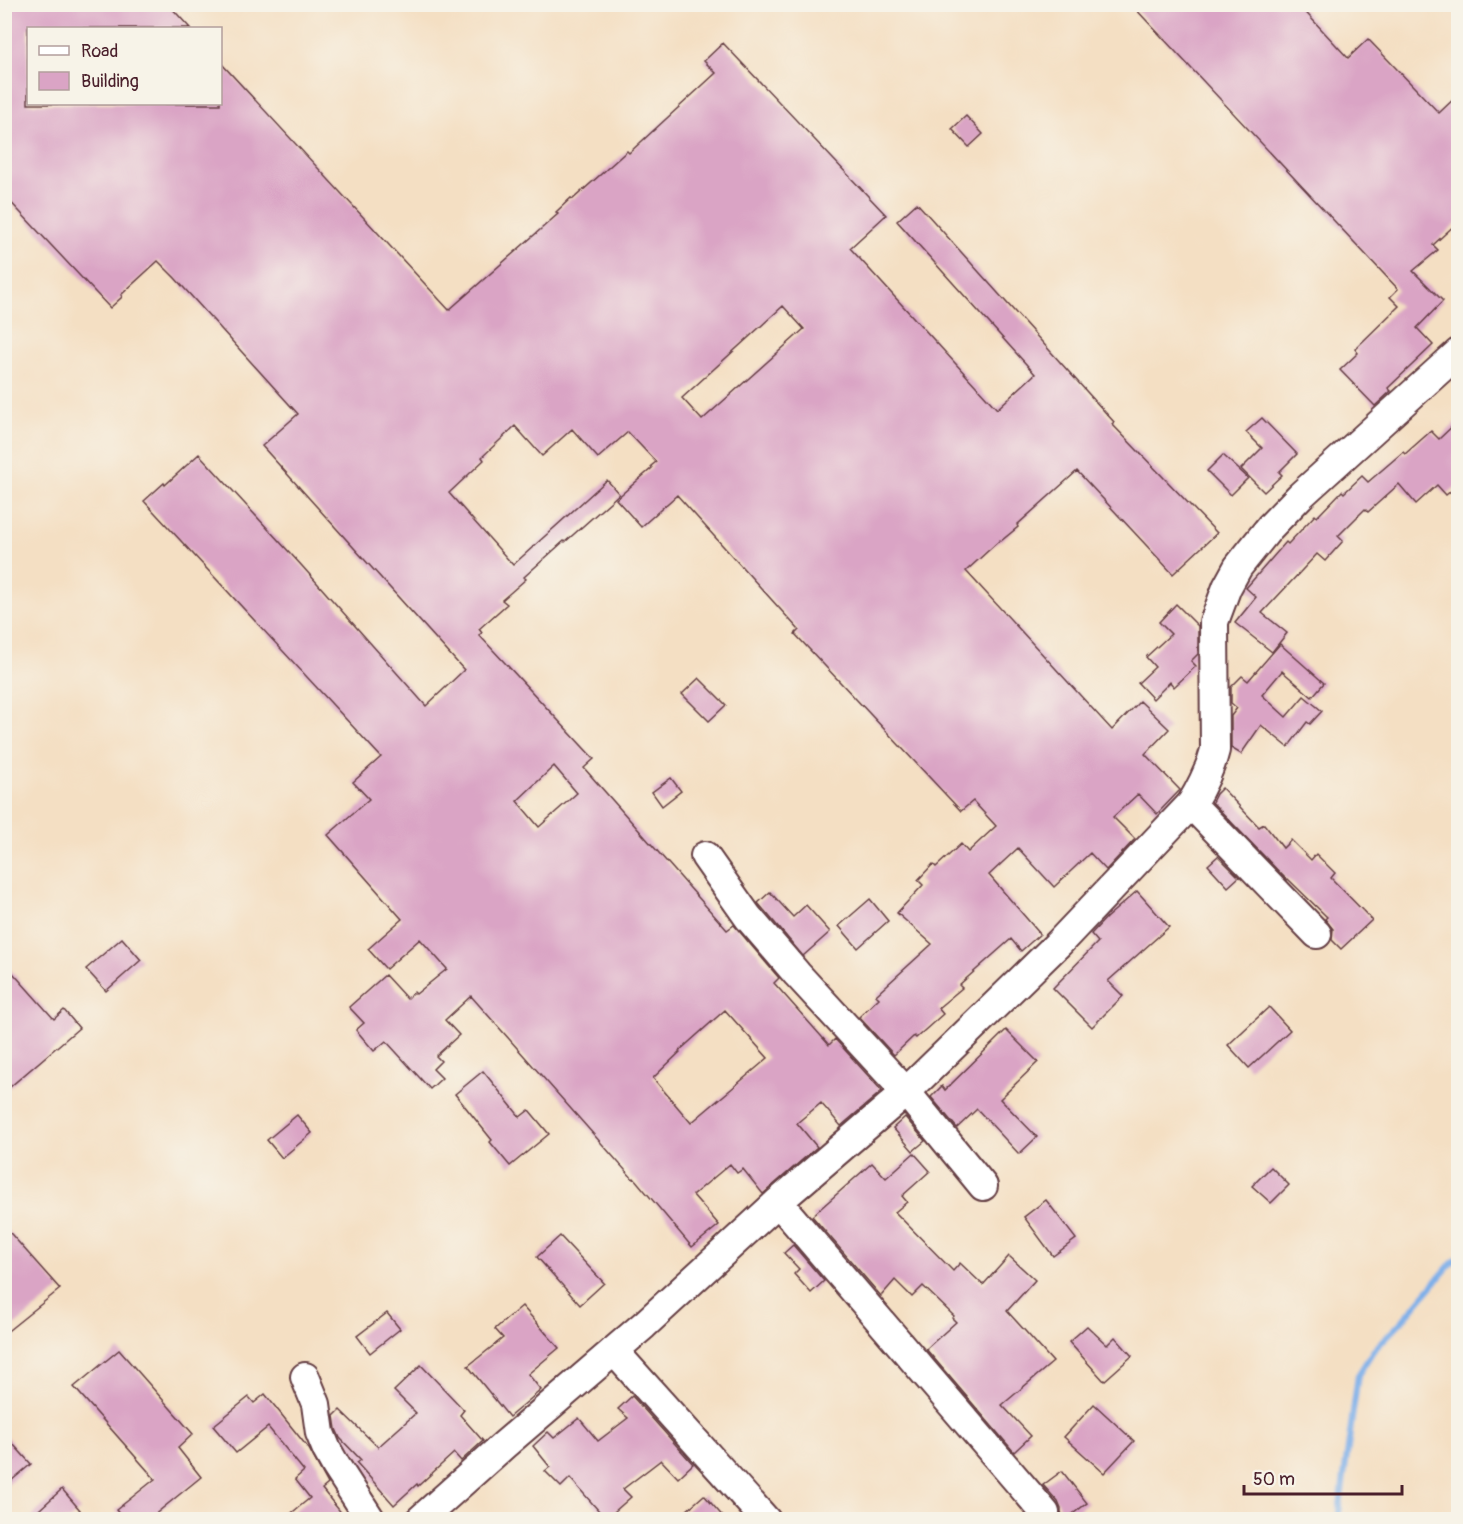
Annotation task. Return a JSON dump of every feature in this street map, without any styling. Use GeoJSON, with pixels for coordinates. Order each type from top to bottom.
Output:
{"type":"FeatureCollection","features":[{"type":"Feature","properties":{"kind":"street"},"geometry":{"type":"LineString","coordinates":[[420,1520],[688,1286],[778,1202],[906,1092],[1059,943],[1191,804],[1203,785],[1215,750],[1214,622],[1227,587],[1238,567],[1270,527],[1300,496],[1458,353]]}},
{"type":"Feature","properties":{"kind":"street"},"geometry":{"type":"LineString","coordinates":[[1191,804],[1317,934]]}},
{"type":"Feature","properties":{"kind":"street"},"geometry":{"type":"LineString","coordinates":[[705,856],[748,917],[804,982],[906,1092],[983,1186]]}},
{"type":"Feature","properties":{"kind":"street"},"geometry":{"type":"LineString","coordinates":[[778,1202],[1045,1513]]}},
{"type":"Feature","properties":{"kind":"street"},"geometry":{"type":"LineString","coordinates":[[614,1351],[766,1520]]}},
{"type":"Feature","properties":{"kind":"street"},"geometry":{"type":"LineString","coordinates":[[305,1377],[316,1404],[320,1433],[327,1450],[371,1520]]}},
{"type":"Feature","properties":{"kind":"building"},"geometry":{"type":"Polygon","coordinates":[[[4,4],[168,4],[189,27],[27,27],[27,105],[222,105],[222,64],[449,310],[558,214],[556,212],[571,198],[573,199],[627,151],[629,153],[716,73],[704,61],[723,43],[886,215],[850,248],[997,409],[1035,374],[897,221],[917,203],[1114,422],[1112,424],[1217,533],[1173,574],[1077,471],[1017,525],[1018,527],[966,571],[1112,730],[1140,701],[1169,729],[1145,754],[1180,790],[1157,814],[1138,794],[1113,817],[1135,839],[1106,870],[1090,853],[1054,887],[1018,848],[989,875],[1040,934],[1021,951],[1011,939],[959,985],[962,988],[938,1008],[943,1014],[894,1055],[859,1017],[879,998],[876,995],[932,944],[897,913],[923,885],[918,880],[933,864],[936,867],[961,844],[968,852],[996,826],[973,801],[961,811],[795,634],[799,630],[677,495],[641,527],[616,499],[656,462],[628,432],[598,458],[572,429],[542,456],[515,426],[449,493],[513,565],[607,480],[619,494],[524,577],[526,579],[502,600],[507,604],[479,629],[482,633],[479,635],[594,759],[584,768],[727,930],[734,925],[779,978],[774,983],[829,1045],[835,1039],[882,1091],[841,1126],[821,1103],[797,1123],[817,1147],[763,1194],[743,1169],[737,1173],[730,1164],[693,1195],[719,1225],[692,1247],[634,1178],[471,996],[445,1020],[459,1035],[436,1056],[441,1061],[433,1069],[442,1078],[430,1089],[386,1041],[374,1051],[356,1030],[364,1023],[349,1007],[385,975],[407,999],[447,969],[420,939],[386,969],[368,949],[402,919],[328,835],[369,799],[353,782],[381,757],[144,501],[199,454],[426,706],[464,670],[262,446],[298,414],[175,278],[158,261],[110,308],[4,195],[4,4]],[[783,306],[682,398],[702,420],[804,329],[783,306]],[[554,766],[517,801],[539,827],[577,793],[554,766]],[[725,1010],[653,1078],[691,1123],[768,1058],[725,1010]]]}},
{"type":"Feature","properties":{"kind":"building"},"geometry":{"type":"Polygon","coordinates":[[[1131,4],[1298,4],[1348,58],[1368,39],[1439,113],[1458,95],[1458,222],[1433,245],[1438,250],[1413,271],[1443,301],[1417,328],[1433,345],[1388,388],[1391,391],[1375,406],[1340,370],[1358,353],[1355,349],[1399,306],[1390,297],[1398,289],[1131,4]]]}},
{"type":"Feature","properties":{"kind":"building"},"geometry":{"type":"Polygon","coordinates":[[[966,116],[983,134],[969,147],[952,129],[966,116]]]}},
{"type":"Feature","properties":{"kind":"building"},"geometry":{"type":"Polygon","coordinates":[[[1262,418],[1297,454],[1279,472],[1282,475],[1264,492],[1241,469],[1262,448],[1246,432],[1262,418]]]}},
{"type":"Feature","properties":{"kind":"building"},"geometry":{"type":"Polygon","coordinates":[[[1458,421],[1458,485],[1446,495],[1437,485],[1416,504],[1399,484],[1368,512],[1365,509],[1338,536],[1343,541],[1325,561],[1317,554],[1262,613],[1287,633],[1272,652],[1235,623],[1256,597],[1246,588],[1286,542],[1288,544],[1315,515],[1317,517],[1342,491],[1344,493],[1362,476],[1368,482],[1431,431],[1439,439],[1458,421]]]}},
{"type":"Feature","properties":{"kind":"building"},"geometry":{"type":"Polygon","coordinates":[[[1223,455],[1248,478],[1231,495],[1207,471],[1223,455]]]}},
{"type":"Feature","properties":{"kind":"building"},"geometry":{"type":"Polygon","coordinates":[[[1176,604],[1198,626],[1198,654],[1191,661],[1196,666],[1174,687],[1170,682],[1153,699],[1138,683],[1155,667],[1146,657],[1171,634],[1159,622],[1176,604]]]}},
{"type":"Feature","properties":{"kind":"building"},"geometry":{"type":"Polygon","coordinates":[[[1280,644],[1324,683],[1312,697],[1282,671],[1262,695],[1286,717],[1304,696],[1322,711],[1310,724],[1307,722],[1288,747],[1261,725],[1241,754],[1231,748],[1231,716],[1237,708],[1231,703],[1231,687],[1242,676],[1248,681],[1280,644]]]}},
{"type":"Feature","properties":{"kind":"building"},"geometry":{"type":"Polygon","coordinates":[[[699,678],[726,705],[709,721],[682,694],[699,678]]]}},
{"type":"Feature","properties":{"kind":"building"},"geometry":{"type":"Polygon","coordinates":[[[671,778],[681,791],[662,806],[652,792],[671,778]]]}},
{"type":"Feature","properties":{"kind":"building"},"geometry":{"type":"Polygon","coordinates":[[[1222,788],[1259,827],[1264,824],[1283,848],[1291,840],[1311,860],[1316,854],[1335,873],[1331,878],[1372,920],[1341,949],[1332,940],[1333,929],[1325,919],[1327,917],[1287,880],[1212,802],[1222,788]]]}},
{"type":"Feature","properties":{"kind":"building"},"geometry":{"type":"Polygon","coordinates":[[[1218,856],[1239,877],[1228,887],[1208,865],[1218,856]]]}},
{"type":"Feature","properties":{"kind":"building"},"geometry":{"type":"Polygon","coordinates":[[[1137,891],[1169,927],[1108,981],[1123,996],[1092,1027],[1053,988],[1098,942],[1091,934],[1137,891]]]}},
{"type":"Feature","properties":{"kind":"building"},"geometry":{"type":"Polygon","coordinates":[[[770,892],[793,917],[806,905],[830,932],[803,956],[758,903],[770,892]]]}},
{"type":"Feature","properties":{"kind":"building"},"geometry":{"type":"Polygon","coordinates":[[[870,899],[888,921],[858,948],[839,926],[870,899]]]}},
{"type":"Feature","properties":{"kind":"building"},"geometry":{"type":"Polygon","coordinates":[[[122,938],[141,960],[106,991],[86,969],[122,938]]]}},
{"type":"Feature","properties":{"kind":"building"},"geometry":{"type":"Polygon","coordinates":[[[4,963],[54,1019],[64,1010],[79,1028],[4,1092],[4,963]]]}},
{"type":"Feature","properties":{"kind":"building"},"geometry":{"type":"Polygon","coordinates":[[[1269,1007],[1290,1030],[1249,1068],[1228,1045],[1269,1007]]]}},
{"type":"Feature","properties":{"kind":"building"},"geometry":{"type":"Polygon","coordinates":[[[1006,1030],[1038,1062],[1000,1099],[1037,1137],[1019,1154],[977,1109],[957,1128],[931,1097],[942,1086],[945,1090],[1006,1030]]]}},
{"type":"Feature","properties":{"kind":"building"},"geometry":{"type":"Polygon","coordinates":[[[483,1071],[520,1117],[529,1110],[549,1134],[510,1166],[455,1094],[483,1071]]]}},
{"type":"Feature","properties":{"kind":"building"},"geometry":{"type":"Polygon","coordinates":[[[297,1115],[312,1133],[282,1158],[267,1140],[297,1115]]]}},
{"type":"Feature","properties":{"kind":"building"},"geometry":{"type":"Polygon","coordinates":[[[905,1117],[925,1141],[913,1151],[893,1128],[905,1117]]]}},
{"type":"Feature","properties":{"kind":"building"},"geometry":{"type":"Polygon","coordinates":[[[914,1153],[930,1171],[902,1196],[907,1202],[895,1212],[953,1271],[960,1263],[983,1285],[1009,1256],[1035,1280],[1007,1311],[1053,1362],[1002,1405],[1031,1436],[1014,1452],[926,1349],[956,1322],[952,1318],[954,1316],[923,1286],[912,1297],[895,1280],[881,1296],[812,1216],[872,1163],[886,1178],[914,1153]]]}},
{"type":"Feature","properties":{"kind":"building"},"geometry":{"type":"Polygon","coordinates":[[[1271,1167],[1289,1185],[1271,1203],[1252,1186],[1271,1167]]]}},
{"type":"Feature","properties":{"kind":"building"},"geometry":{"type":"Polygon","coordinates":[[[1046,1200],[1076,1239],[1053,1256],[1024,1217],[1046,1200]]]}},
{"type":"Feature","properties":{"kind":"building"},"geometry":{"type":"Polygon","coordinates":[[[4,1226],[60,1289],[4,1334],[4,1226]]]}},
{"type":"Feature","properties":{"kind":"building"},"geometry":{"type":"Polygon","coordinates":[[[560,1236],[604,1283],[580,1305],[537,1257],[560,1236]]]}},
{"type":"Feature","properties":{"kind":"building"},"geometry":{"type":"Polygon","coordinates":[[[793,1245],[824,1281],[811,1293],[794,1274],[799,1269],[784,1253],[793,1245]]]}},
{"type":"Feature","properties":{"kind":"building"},"geometry":{"type":"Polygon","coordinates":[[[522,1306],[559,1348],[528,1374],[541,1390],[509,1417],[468,1366],[503,1338],[495,1329],[522,1306]]]}},
{"type":"Feature","properties":{"kind":"building"},"geometry":{"type":"Polygon","coordinates":[[[387,1313],[400,1329],[370,1353],[357,1336],[387,1313]]]}},
{"type":"Feature","properties":{"kind":"building"},"geometry":{"type":"Polygon","coordinates":[[[1087,1326],[1107,1345],[1115,1337],[1132,1356],[1104,1381],[1069,1342],[1087,1326]]]}},
{"type":"Feature","properties":{"kind":"building"},"geometry":{"type":"Polygon","coordinates":[[[119,1350],[193,1434],[178,1448],[201,1477],[148,1520],[124,1520],[116,1510],[155,1479],[74,1387],[119,1350]]]}},
{"type":"Feature","properties":{"kind":"building"},"geometry":{"type":"Polygon","coordinates":[[[421,1365],[464,1410],[460,1415],[483,1441],[461,1461],[454,1453],[394,1505],[357,1463],[361,1460],[340,1438],[334,1416],[340,1410],[378,1447],[416,1413],[394,1391],[421,1365]]]}},
{"type":"Feature","properties":{"kind":"building"},"geometry":{"type":"Polygon","coordinates":[[[265,1394],[309,1449],[328,1484],[322,1489],[347,1520],[283,1520],[310,1498],[295,1479],[304,1471],[268,1427],[236,1453],[213,1426],[249,1397],[254,1403],[265,1394]]]}},
{"type":"Feature","properties":{"kind":"building"},"geometry":{"type":"Polygon","coordinates":[[[632,1396],[693,1464],[678,1478],[661,1460],[623,1489],[631,1497],[606,1519],[570,1478],[561,1487],[545,1471],[550,1467],[533,1446],[548,1432],[554,1438],[579,1418],[598,1441],[628,1418],[618,1409],[632,1396]]]}},
{"type":"Feature","properties":{"kind":"building"},"geometry":{"type":"Polygon","coordinates":[[[1094,1404],[1134,1441],[1104,1473],[1064,1437],[1094,1404]]]}},
{"type":"Feature","properties":{"kind":"building"},"geometry":{"type":"Polygon","coordinates":[[[4,1434],[31,1464],[4,1487],[4,1434]]]}},
{"type":"Feature","properties":{"kind":"building"},"geometry":{"type":"Polygon","coordinates":[[[1062,1471],[1087,1503],[1066,1519],[1061,1513],[1058,1502],[1043,1485],[1062,1471]]]}},
{"type":"Feature","properties":{"kind":"building"},"geometry":{"type":"Polygon","coordinates":[[[62,1489],[80,1510],[69,1520],[28,1520],[62,1489]]]}},
{"type":"Feature","properties":{"kind":"building"},"geometry":{"type":"Polygon","coordinates":[[[704,1495],[726,1520],[676,1520],[704,1495]]]}},
{"type":"Feature","properties":{"kind":"waterway"},"geometry":{"type":"LineString","coordinates":[[1338,1520],[1358,1375],[1373,1351],[1458,1258]]}}]}
